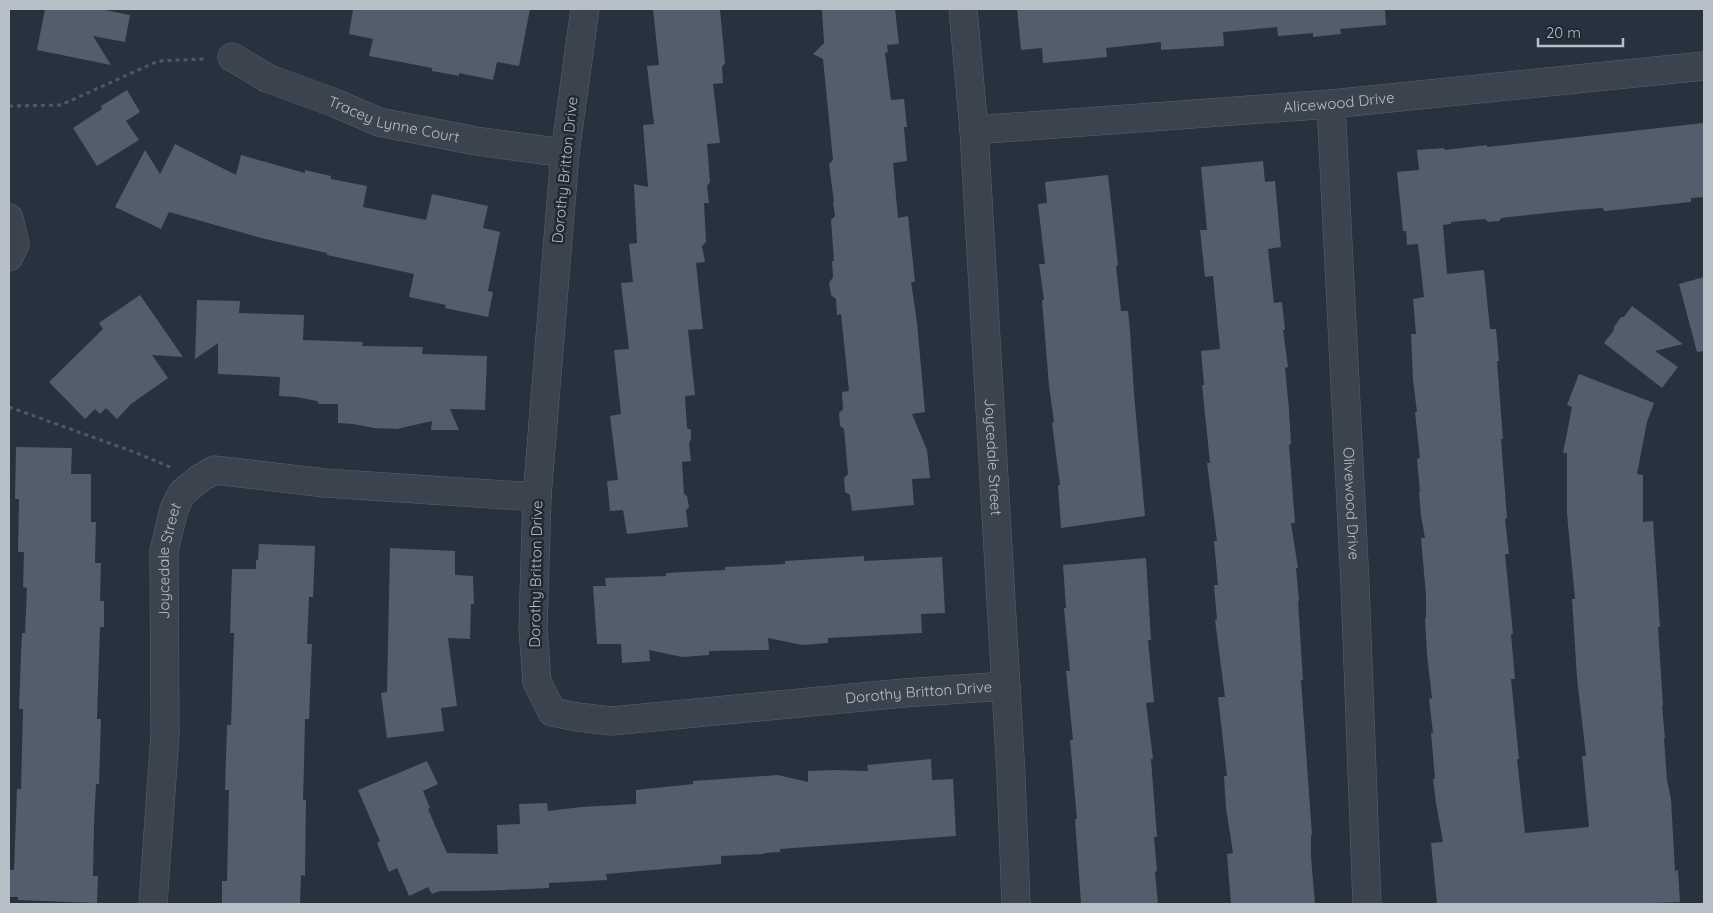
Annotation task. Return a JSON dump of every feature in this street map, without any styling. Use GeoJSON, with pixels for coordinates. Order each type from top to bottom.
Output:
{"type":"FeatureCollection","features":[{"type":"Feature","properties":{"kind":"street","name":"Dorothy Britton Drive"},"geometry":{"type":"LineString","coordinates":[[585,9],[565,153],[537,497],[533,628],[537,682],[552,712],[612,721],[904,693],[1006,686]]}},
{"type":"Feature","properties":{"kind":"street","name":"Joycedale Street"},"geometry":{"type":"LineString","coordinates":[[963,9],[974,130],[1012,775],[1016,904]]}},
{"type":"Feature","properties":{"kind":"street","name":"Tracey Lynne Court"},"geometry":{"type":"LineString","coordinates":[[232,57],[266,78],[335,103],[379,122],[476,141],[565,153]]}},
{"type":"Feature","properties":{"kind":"street","name":"Alicewood Drive"},"geometry":{"type":"LineString","coordinates":[[974,130],[1331,104],[1704,66]]}},
{"type":"Feature","properties":{"kind":"street","name":"Olivewood Drive"},"geometry":{"type":"LineString","coordinates":[[1331,104],[1355,584],[1367,904]]}},
{"type":"Feature","properties":{"kind":"street"},"geometry":{"type":"LineString","coordinates":[[9,218],[15,244],[9,257]]}},
{"type":"Feature","properties":{"kind":"street","name":"Joycedale Street"},"geometry":{"type":"LineString","coordinates":[[154,904],[165,735],[164,550],[174,509],[182,493],[198,479],[214,470],[325,483],[537,497]]}},
{"type":"Feature","properties":{"kind":"path"},"geometry":{"type":"LineString","coordinates":[[9,106],[60,105],[158,61],[232,57]]}},
{"type":"Feature","properties":{"kind":"path"},"geometry":{"type":"LineString","coordinates":[[9,407],[134,452],[198,479]]}},
{"type":"Feature","properties":{"kind":"building"},"geometry":{"type":"Polygon","coordinates":[[[45,9],[100,9],[130,15],[125,42],[93,36],[111,65],[37,50],[45,9]]]}},
{"type":"Feature","properties":{"kind":"building"},"geometry":{"type":"Polygon","coordinates":[[[353,9],[530,9],[519,66],[497,62],[493,80],[459,73],[459,76],[432,71],[432,68],[369,56],[373,39],[349,34],[353,9]]]}},
{"type":"Feature","properties":{"kind":"building"},"geometry":{"type":"Polygon","coordinates":[[[653,9],[720,9],[725,63],[722,67],[723,83],[713,84],[720,143],[707,144],[710,182],[707,186],[709,203],[704,203],[706,242],[702,246],[705,262],[696,263],[703,329],[688,330],[695,395],[685,396],[687,428],[691,430],[691,440],[689,443],[691,461],[682,462],[684,494],[687,496],[689,507],[686,510],[688,527],[627,534],[623,510],[610,511],[607,481],[618,480],[610,416],[621,414],[614,350],[629,349],[621,283],[633,282],[629,244],[637,243],[634,184],[648,187],[643,125],[654,124],[647,66],[659,65],[653,9]]]}},
{"type":"Feature","properties":{"kind":"building"},"geometry":{"type":"Polygon","coordinates":[[[822,9],[895,9],[899,44],[887,45],[888,52],[885,53],[891,100],[904,99],[907,127],[904,127],[907,161],[893,163],[898,218],[908,216],[915,282],[911,282],[917,322],[925,412],[912,414],[927,450],[930,478],[912,479],[914,505],[852,511],[850,495],[845,492],[844,478],[848,474],[844,429],[840,426],[839,413],[843,409],[842,392],[849,391],[841,314],[837,315],[836,299],[831,295],[829,283],[833,277],[832,261],[834,261],[831,220],[835,216],[829,164],[833,160],[823,59],[813,54],[824,43],[822,9]]]}},
{"type":"Feature","properties":{"kind":"building"},"geometry":{"type":"Polygon","coordinates":[[[1017,9],[1385,9],[1386,25],[1340,29],[1341,34],[1313,37],[1313,33],[1278,36],[1277,27],[1223,32],[1224,46],[1161,50],[1161,42],[1106,48],[1107,57],[1043,63],[1042,48],[1021,50],[1017,9]]]}},
{"type":"Feature","properties":{"kind":"building"},"geometry":{"type":"Polygon","coordinates":[[[127,90],[140,112],[126,121],[139,140],[97,166],[73,128],[102,109],[101,106],[127,90]]]}},
{"type":"Feature","properties":{"kind":"building"},"geometry":{"type":"Polygon","coordinates":[[[1704,123],[1704,197],[1691,198],[1691,202],[1605,211],[1602,208],[1565,211],[1501,218],[1499,221],[1488,222],[1485,219],[1451,222],[1451,224],[1443,225],[1447,274],[1484,270],[1490,329],[1496,329],[1507,518],[1505,519],[1509,554],[1505,554],[1513,634],[1511,634],[1515,679],[1511,679],[1525,833],[1589,827],[1582,756],[1586,756],[1577,678],[1572,599],[1575,599],[1567,514],[1567,453],[1563,453],[1572,407],[1567,405],[1579,374],[1654,403],[1647,422],[1637,474],[1643,475],[1643,522],[1653,521],[1660,627],[1658,627],[1664,738],[1667,780],[1671,799],[1675,871],[1678,870],[1680,902],[1626,904],[1437,904],[1431,843],[1443,842],[1433,779],[1435,779],[1431,733],[1433,733],[1429,699],[1432,698],[1427,655],[1426,596],[1421,538],[1425,538],[1419,492],[1417,459],[1420,458],[1415,412],[1417,412],[1413,380],[1411,334],[1416,334],[1413,299],[1424,297],[1418,244],[1407,245],[1406,231],[1403,231],[1397,172],[1419,170],[1417,150],[1444,148],[1445,150],[1487,145],[1487,147],[1704,123]]]}},
{"type":"Feature","properties":{"kind":"building"},"geometry":{"type":"Polygon","coordinates":[[[175,144],[236,175],[241,155],[305,173],[305,170],[331,176],[331,179],[367,186],[363,207],[426,220],[432,194],[488,206],[483,228],[500,232],[488,291],[493,292],[488,317],[445,308],[446,305],[409,297],[414,274],[327,255],[327,253],[265,239],[169,212],[161,229],[115,207],[145,150],[160,174],[175,144]]]}},
{"type":"Feature","properties":{"kind":"building"},"geometry":{"type":"Polygon","coordinates":[[[1263,161],[1265,182],[1275,181],[1281,247],[1268,249],[1274,303],[1282,302],[1285,330],[1283,330],[1288,367],[1285,368],[1295,523],[1291,523],[1298,568],[1296,568],[1303,680],[1301,680],[1315,904],[1231,904],[1227,854],[1233,853],[1226,808],[1224,776],[1227,776],[1218,697],[1225,697],[1215,620],[1217,619],[1214,585],[1218,585],[1214,541],[1217,541],[1207,463],[1210,463],[1202,385],[1204,385],[1201,351],[1220,349],[1213,276],[1205,277],[1200,230],[1207,230],[1201,167],[1263,161]]]}},
{"type":"Feature","properties":{"kind":"building"},"geometry":{"type":"Polygon","coordinates":[[[1108,175],[1121,311],[1128,311],[1145,516],[1061,528],[1058,485],[1060,485],[1052,423],[1054,422],[1049,386],[1042,300],[1044,300],[1039,264],[1045,264],[1038,204],[1047,203],[1045,182],[1108,175]]]}},
{"type":"Feature","properties":{"kind":"building"},"geometry":{"type":"Polygon","coordinates":[[[1704,277],[1704,351],[1697,352],[1679,284],[1704,277]]]}},
{"type":"Feature","properties":{"kind":"building"},"geometry":{"type":"Polygon","coordinates":[[[140,295],[183,357],[152,355],[168,378],[131,404],[117,419],[106,408],[100,414],[95,409],[85,419],[49,382],[103,329],[99,323],[140,295]]]}},
{"type":"Feature","properties":{"kind":"building"},"geometry":{"type":"Polygon","coordinates":[[[197,300],[240,301],[239,313],[304,315],[303,340],[363,342],[362,346],[423,347],[422,354],[487,356],[485,410],[450,409],[459,430],[431,430],[432,421],[397,429],[338,423],[338,404],[319,404],[317,401],[279,396],[280,377],[218,374],[218,343],[195,359],[197,300]]]}},
{"type":"Feature","properties":{"kind":"building"},"geometry":{"type":"Polygon","coordinates":[[[1632,306],[1683,344],[1655,351],[1678,367],[1662,388],[1604,343],[1621,317],[1624,317],[1632,306]]]}},
{"type":"Feature","properties":{"kind":"building"},"geometry":{"type":"Polygon","coordinates":[[[16,447],[72,448],[71,474],[91,474],[91,522],[96,522],[95,563],[101,563],[100,601],[104,601],[104,627],[100,627],[97,719],[101,719],[99,784],[96,784],[94,824],[93,876],[98,876],[97,903],[18,900],[18,897],[9,897],[9,870],[14,870],[17,789],[21,789],[23,709],[19,709],[22,633],[25,633],[27,588],[23,587],[24,552],[18,552],[19,499],[15,499],[16,447]]]}},
{"type":"Feature","properties":{"kind":"building"},"geometry":{"type":"Polygon","coordinates":[[[259,544],[315,546],[313,597],[309,597],[307,644],[312,644],[309,719],[305,719],[303,800],[306,800],[305,876],[301,875],[300,904],[222,904],[222,881],[227,881],[229,790],[225,790],[227,725],[231,725],[234,633],[230,633],[232,569],[256,569],[259,544]]]}},
{"type":"Feature","properties":{"kind":"building"},"geometry":{"type":"Polygon","coordinates":[[[390,548],[455,551],[455,575],[473,576],[474,604],[471,604],[470,639],[448,638],[457,706],[441,708],[444,731],[387,738],[381,693],[387,692],[390,548]]]}},
{"type":"Feature","properties":{"kind":"building"},"geometry":{"type":"Polygon","coordinates":[[[864,556],[864,561],[942,557],[945,613],[921,614],[922,633],[828,638],[828,643],[802,645],[768,638],[769,650],[709,651],[709,655],[682,657],[649,650],[650,661],[622,663],[621,644],[597,644],[593,586],[606,586],[605,578],[666,576],[666,573],[725,570],[725,567],[785,564],[785,561],[864,556]]]}},
{"type":"Feature","properties":{"kind":"building"},"geometry":{"type":"Polygon","coordinates":[[[1146,558],[1151,640],[1148,640],[1154,702],[1146,703],[1153,759],[1151,759],[1157,837],[1154,837],[1158,904],[1081,904],[1075,819],[1077,819],[1070,740],[1073,740],[1066,671],[1070,671],[1064,608],[1066,608],[1063,565],[1146,558]]]}},
{"type":"Feature","properties":{"kind":"building"},"geometry":{"type":"Polygon","coordinates":[[[931,759],[932,780],[953,779],[956,836],[780,849],[780,852],[764,854],[721,856],[721,864],[606,874],[607,880],[549,883],[549,888],[440,891],[432,894],[428,887],[409,896],[397,868],[389,872],[377,843],[380,841],[358,790],[427,761],[438,784],[423,791],[430,808],[428,809],[447,853],[498,854],[497,825],[520,824],[519,804],[547,803],[548,811],[636,804],[636,790],[693,784],[693,781],[778,775],[808,782],[808,771],[868,771],[867,765],[931,759]]]}}]}
